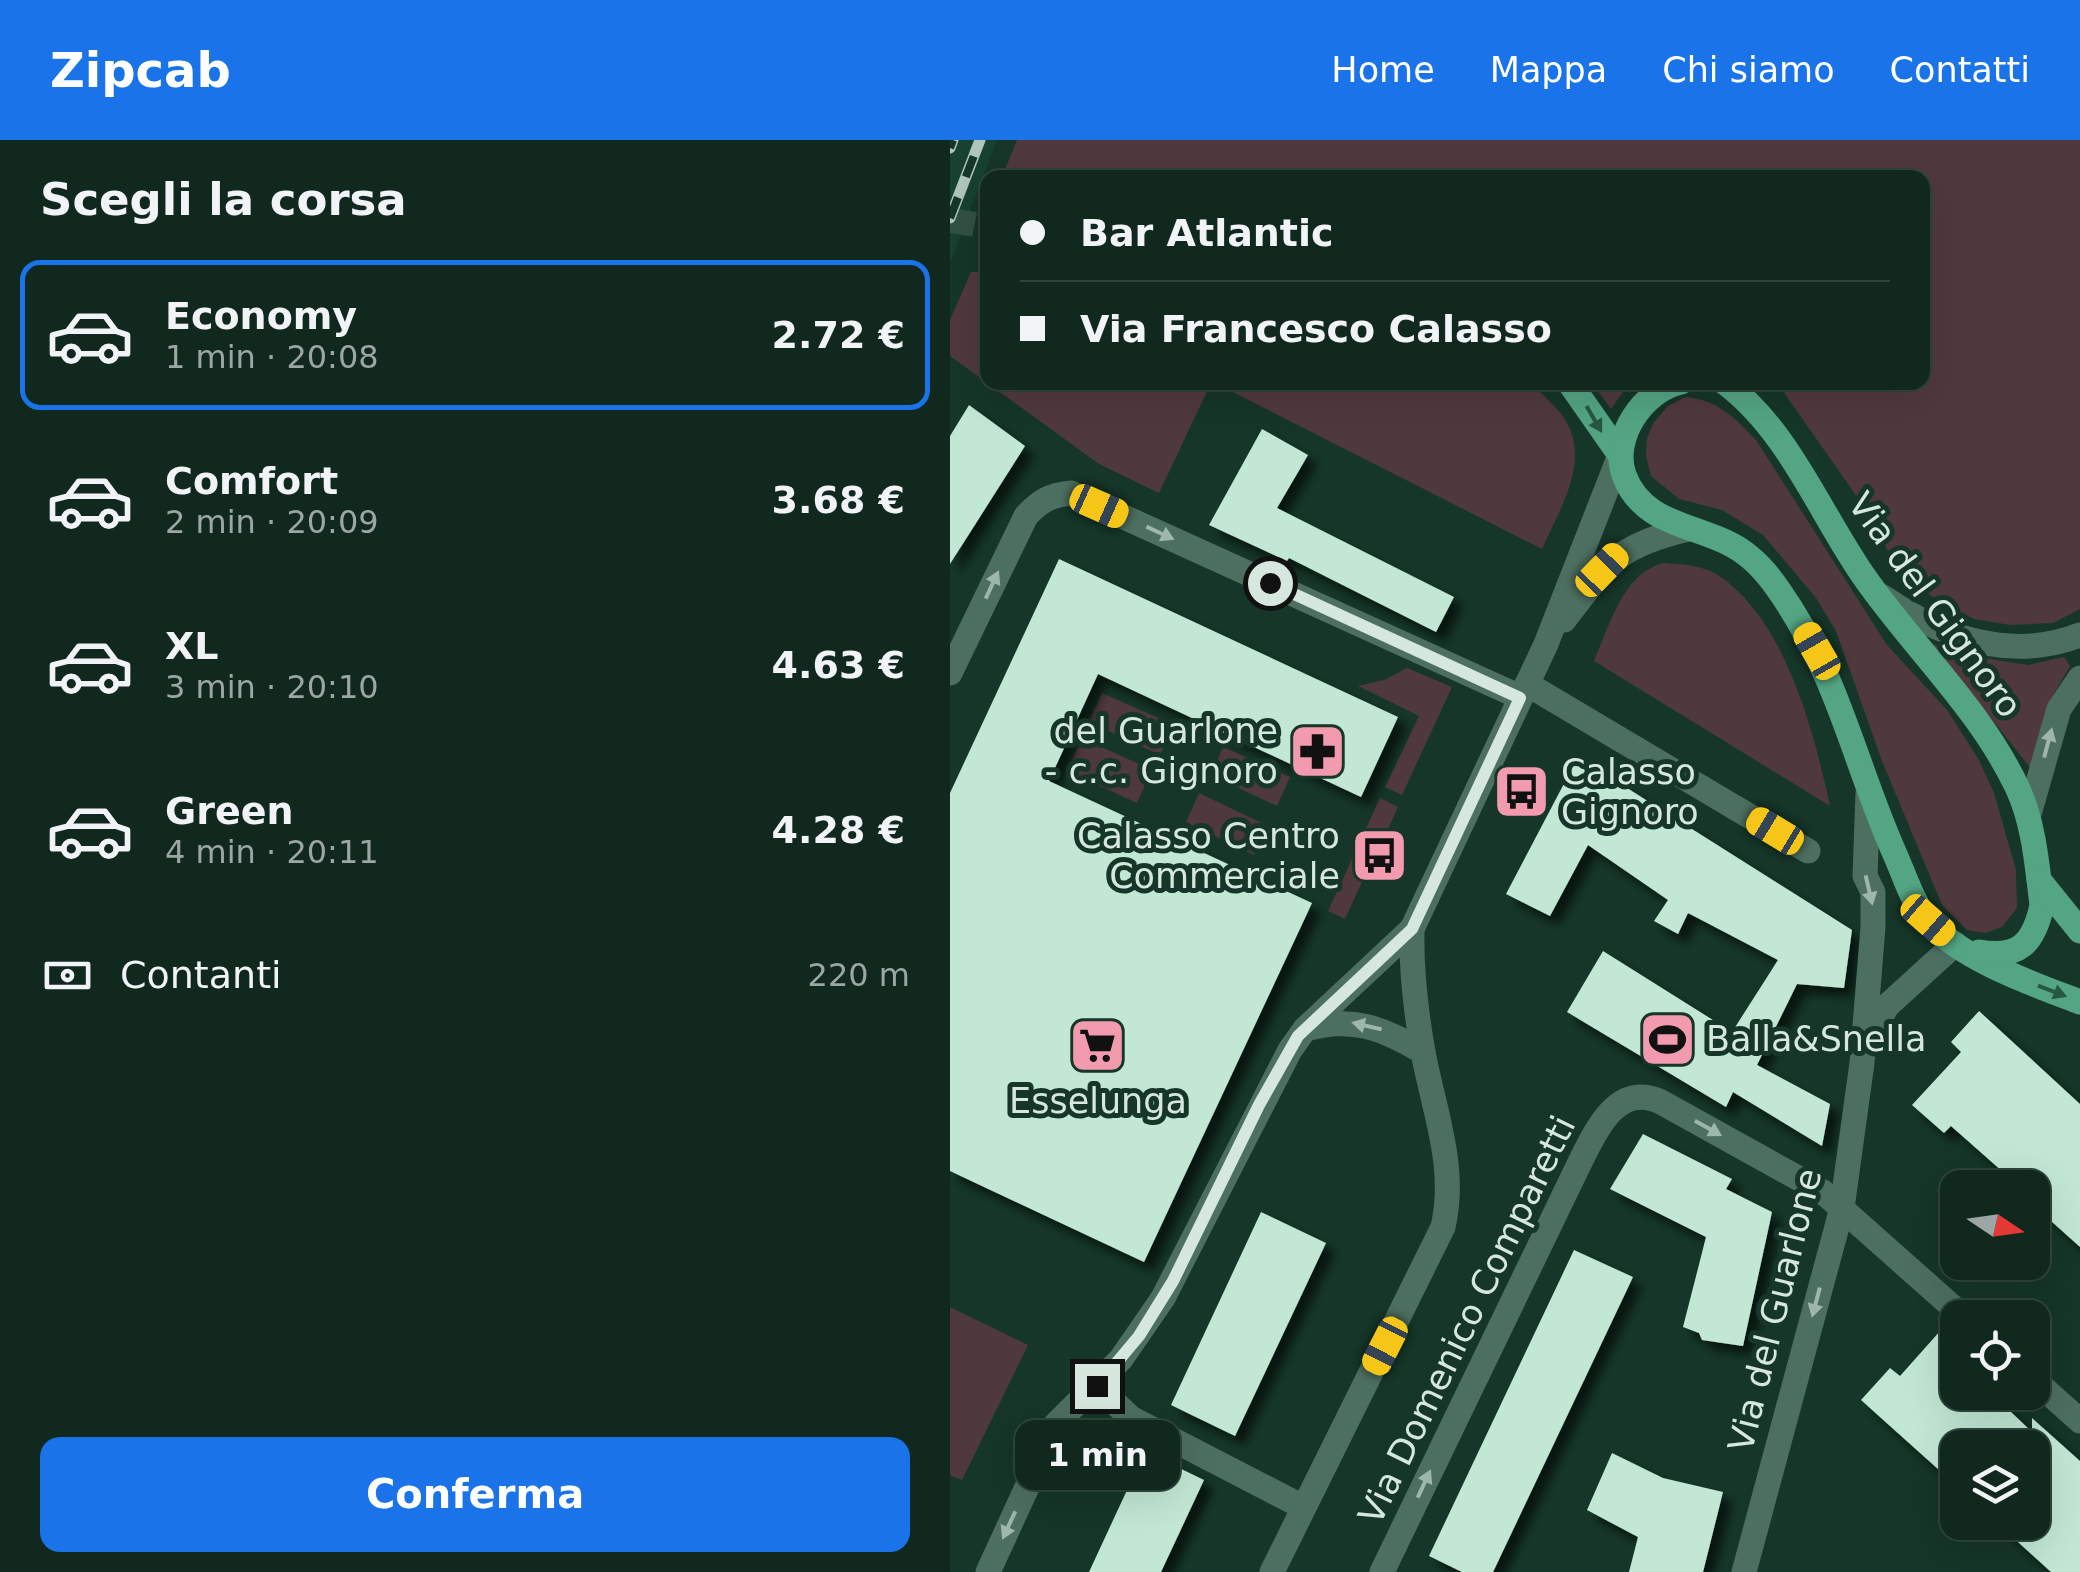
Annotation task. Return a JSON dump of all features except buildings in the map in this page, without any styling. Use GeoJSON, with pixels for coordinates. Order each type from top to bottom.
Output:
{"type":"FeatureCollection","features":[{"type":"Feature","properties":{"kind":"main road"},"geometry":{"type":"LineString","coordinates":[[1575,390],[1620,455],[1635,496],[1659,517],[1740,550],[1777,587],[1834,686],[1868,793],[1928,920],[1959,946],[2080,1002]]}},
{"type":"Feature","properties":{"kind":"main road"},"geometry":{"type":"LineString","coordinates":[[1620,455],[1627,430],[1661,390]]}},
{"type":"Feature","properties":{"kind":"main road","name":"Via del Gignoro"},"geometry":{"type":"LineString","coordinates":[[1732,390],[1770,428],[1878,594],[2004,762],[2029,814],[2042,905],[2029,940],[2018,951],[1995,954],[1959,946]]}},
{"type":"Feature","properties":{"kind":"main road","name":"Via del Gignoro"},"geometry":{"type":"LineString","coordinates":[[2039,880],[2080,932]]}},
{"type":"Feature","properties":{"kind":"street"},"geometry":{"type":"LineString","coordinates":[[988,1572],[1056,1424],[1097,1386],[1139,1336],[1170,1286],[1290,1050],[1305,1029],[1412,929],[1546,644],[1620,455]]}},
{"type":"Feature","properties":{"kind":"street"},"geometry":{"type":"LineString","coordinates":[[950,673],[1026,516],[1038,502],[1053,494],[1071,493],[1523,691],[1808,851]]}},
{"type":"Feature","properties":{"kind":"street"},"geometry":{"type":"LineString","coordinates":[[1546,644],[1616,556],[1648,538],[1688,529]]}},
{"type":"Feature","properties":{"kind":"street"},"geometry":{"type":"LineString","coordinates":[[1878,594],[1914,619],[1974,642],[2020,648],[2080,635]]}},
{"type":"Feature","properties":{"kind":"street"},"geometry":{"type":"LineString","coordinates":[[2029,814],[2059,709],[2080,678]]}},
{"type":"Feature","properties":{"kind":"street","name":"Via del Guarlone"},"geometry":{"type":"LineString","coordinates":[[1744,1572],[1842,1208],[1862,1063],[1873,928],[1873,892],[1865,876],[1868,793]]}},
{"type":"Feature","properties":{"kind":"street"},"geometry":{"type":"LineString","coordinates":[[1272,1572],[1443,1227],[1448,1174],[1423,1052],[1411,960],[1412,929]]}},
{"type":"Feature","properties":{"kind":"street","name":"Via del Guarlone"},"geometry":{"type":"LineString","coordinates":[[1862,1063],[1869,1037],[1887,1006],[1959,946]]}},
{"type":"Feature","properties":{"kind":"street"},"geometry":{"type":"LineString","coordinates":[[1305,1029],[1334,1022],[1366,1024],[1423,1052]]}},
{"type":"Feature","properties":{"kind":"street","name":"Via Domenico Comparetti"},"geometry":{"type":"LineString","coordinates":[[1382,1572],[1545,1230],[1596,1130],[1613,1108],[1639,1096],[1661,1102],[1812,1186],[1842,1208]]}},
{"type":"Feature","properties":{"kind":"street"},"geometry":{"type":"LineString","coordinates":[[1842,1208],[1945,1300]]}},
{"type":"Feature","properties":{"kind":"street"},"geometry":{"type":"LineString","coordinates":[[1097,1386],[1131,1418],[1303,1507]]}},
{"type":"Feature","properties":{"kind":"street"},"geometry":{"type":"LineString","coordinates":[[2050,1394],[2080,1421]]}},
{"type":"Feature","properties":{"kind":"shaded area"},"geometry":{"type":"Polygon","coordinates":[[[950,140],[997,140],[986,170],[980,170],[980,184],[950,263],[950,140]]]}},
{"type":"Feature","properties":{"kind":"shaded area"},"geometry":{"type":"Polygon","coordinates":[[[1017,140],[2080,140],[2080,609],[2053,623],[2010,625],[1974,619],[1902,576],[1860,501],[1782,390],[1930,390],[1930,170],[1005,170],[1017,140]]]}},
{"type":"Feature","properties":{"kind":"shaded area"},"geometry":{"type":"Polygon","coordinates":[[[971,272],[980,272],[980,378],[950,356],[950,320],[971,272]]]}},
{"type":"Feature","properties":{"kind":"shaded area"},"geometry":{"type":"Polygon","coordinates":[[[997,390],[1208,390],[1159,493],[1099,464],[997,390]]]}},
{"type":"Feature","properties":{"kind":"shaded area"},"geometry":{"type":"Polygon","coordinates":[[[1229,390],[1537,390],[1568,425],[1575,460],[1566,496],[1542,549],[1229,390]]]}},
{"type":"Feature","properties":{"kind":"shaded area"},"geometry":{"type":"Polygon","coordinates":[[[1597,390],[1624,390],[1611,409],[1597,390]]]}},
{"type":"Feature","properties":{"kind":"shaded area"},"geometry":{"type":"Polygon","coordinates":[[[1685,397],[1716,406],[1756,440],[1887,645],[1947,710],[1979,760],[1994,793],[2016,870],[2017,908],[2002,927],[1985,933],[1967,930],[1942,905],[1882,761],[1836,631],[1816,598],[1763,535],[1722,510],[1679,499],[1651,476],[1647,438],[1668,406],[1685,397]]]}},
{"type":"Feature","properties":{"kind":"shaded area"},"geometry":{"type":"Polygon","coordinates":[[[1664,563],[1716,574],[1740,593],[1761,618],[1793,678],[1830,806],[1594,661],[1628,589],[1650,569],[1664,563]]]}},
{"type":"Feature","properties":{"kind":"shaded area"},"geometry":{"type":"Polygon","coordinates":[[[1932,644],[2028,665],[2064,657],[2070,666],[2052,697],[2032,770],[1932,644]]]}},
{"type":"Feature","properties":{"kind":"shaded area"},"geometry":{"type":"Polygon","coordinates":[[[1407,668],[1452,687],[1402,795],[1385,787],[1419,716],[1358,686],[1384,680],[1407,668]]]}},
{"type":"Feature","properties":{"kind":"shaded area"},"geometry":{"type":"Polygon","coordinates":[[[1102,693],[1174,725],[1160,755],[1089,722],[1102,693]]]}},
{"type":"Feature","properties":{"kind":"shaded area"},"geometry":{"type":"Polygon","coordinates":[[[1082,738],[1152,770],[1137,803],[1067,771],[1082,738]]]}},
{"type":"Feature","properties":{"kind":"shaded area"},"geometry":{"type":"Polygon","coordinates":[[[1223,747],[1290,777],[1277,806],[1211,775],[1223,747]]]}},
{"type":"Feature","properties":{"kind":"shaded area"},"geometry":{"type":"Polygon","coordinates":[[[1199,793],[1268,826],[1254,855],[1186,822],[1199,793]]]}},
{"type":"Feature","properties":{"kind":"shaded area"},"geometry":{"type":"Polygon","coordinates":[[[1380,798],[1398,807],[1384,838],[1375,834],[1365,855],[1372,860],[1345,919],[1328,911],[1380,798]]]}},
{"type":"Feature","properties":{"kind":"shaded area"},"geometry":{"type":"Polygon","coordinates":[[[950,1307],[1028,1345],[962,1480],[950,1475],[950,1307]]]}},
{"type":"Feature","properties":{"kind":"tunnel"},"geometry":{"type":"LineString","coordinates":[[950,220],[980,226]]}},
{"type":"Feature","properties":{"kind":"railway"},"geometry":{"type":"LineString","coordinates":[[950,148],[953,140]]}},
{"type":"Feature","properties":{"kind":"railway"},"geometry":{"type":"LineString","coordinates":[[950,218],[980,140]]}},
{"type":"Feature","properties":{"kind":"place","name":"del Guarlone - c.c. Gignoro"},"geometry":{"type":"Point","coordinates":[1317,751]}},
{"type":"Feature","properties":{"kind":"place","name":"Calasso Gignoro"},"geometry":{"type":"Point","coordinates":[1522,792]}},
{"type":"Feature","properties":{"kind":"place","name":"Calasso Centro Commerciale"},"geometry":{"type":"Point","coordinates":[1379,856]}},
{"type":"Feature","properties":{"kind":"place","name":"Balla&Snella"},"geometry":{"type":"Point","coordinates":[1667,1039]}},
{"type":"Feature","properties":{"kind":"place","name":"Esselunga"},"geometry":{"type":"Point","coordinates":[1098,1045]}},
{"type":"Feature","properties":{"kind":"route"},"geometry":{"type":"LineString","coordinates":[[1097,1386],[1139,1336],[1173,1281],[1259,1105],[1298,1036],[1412,929],[1520,698],[1270,583]]}}]}
